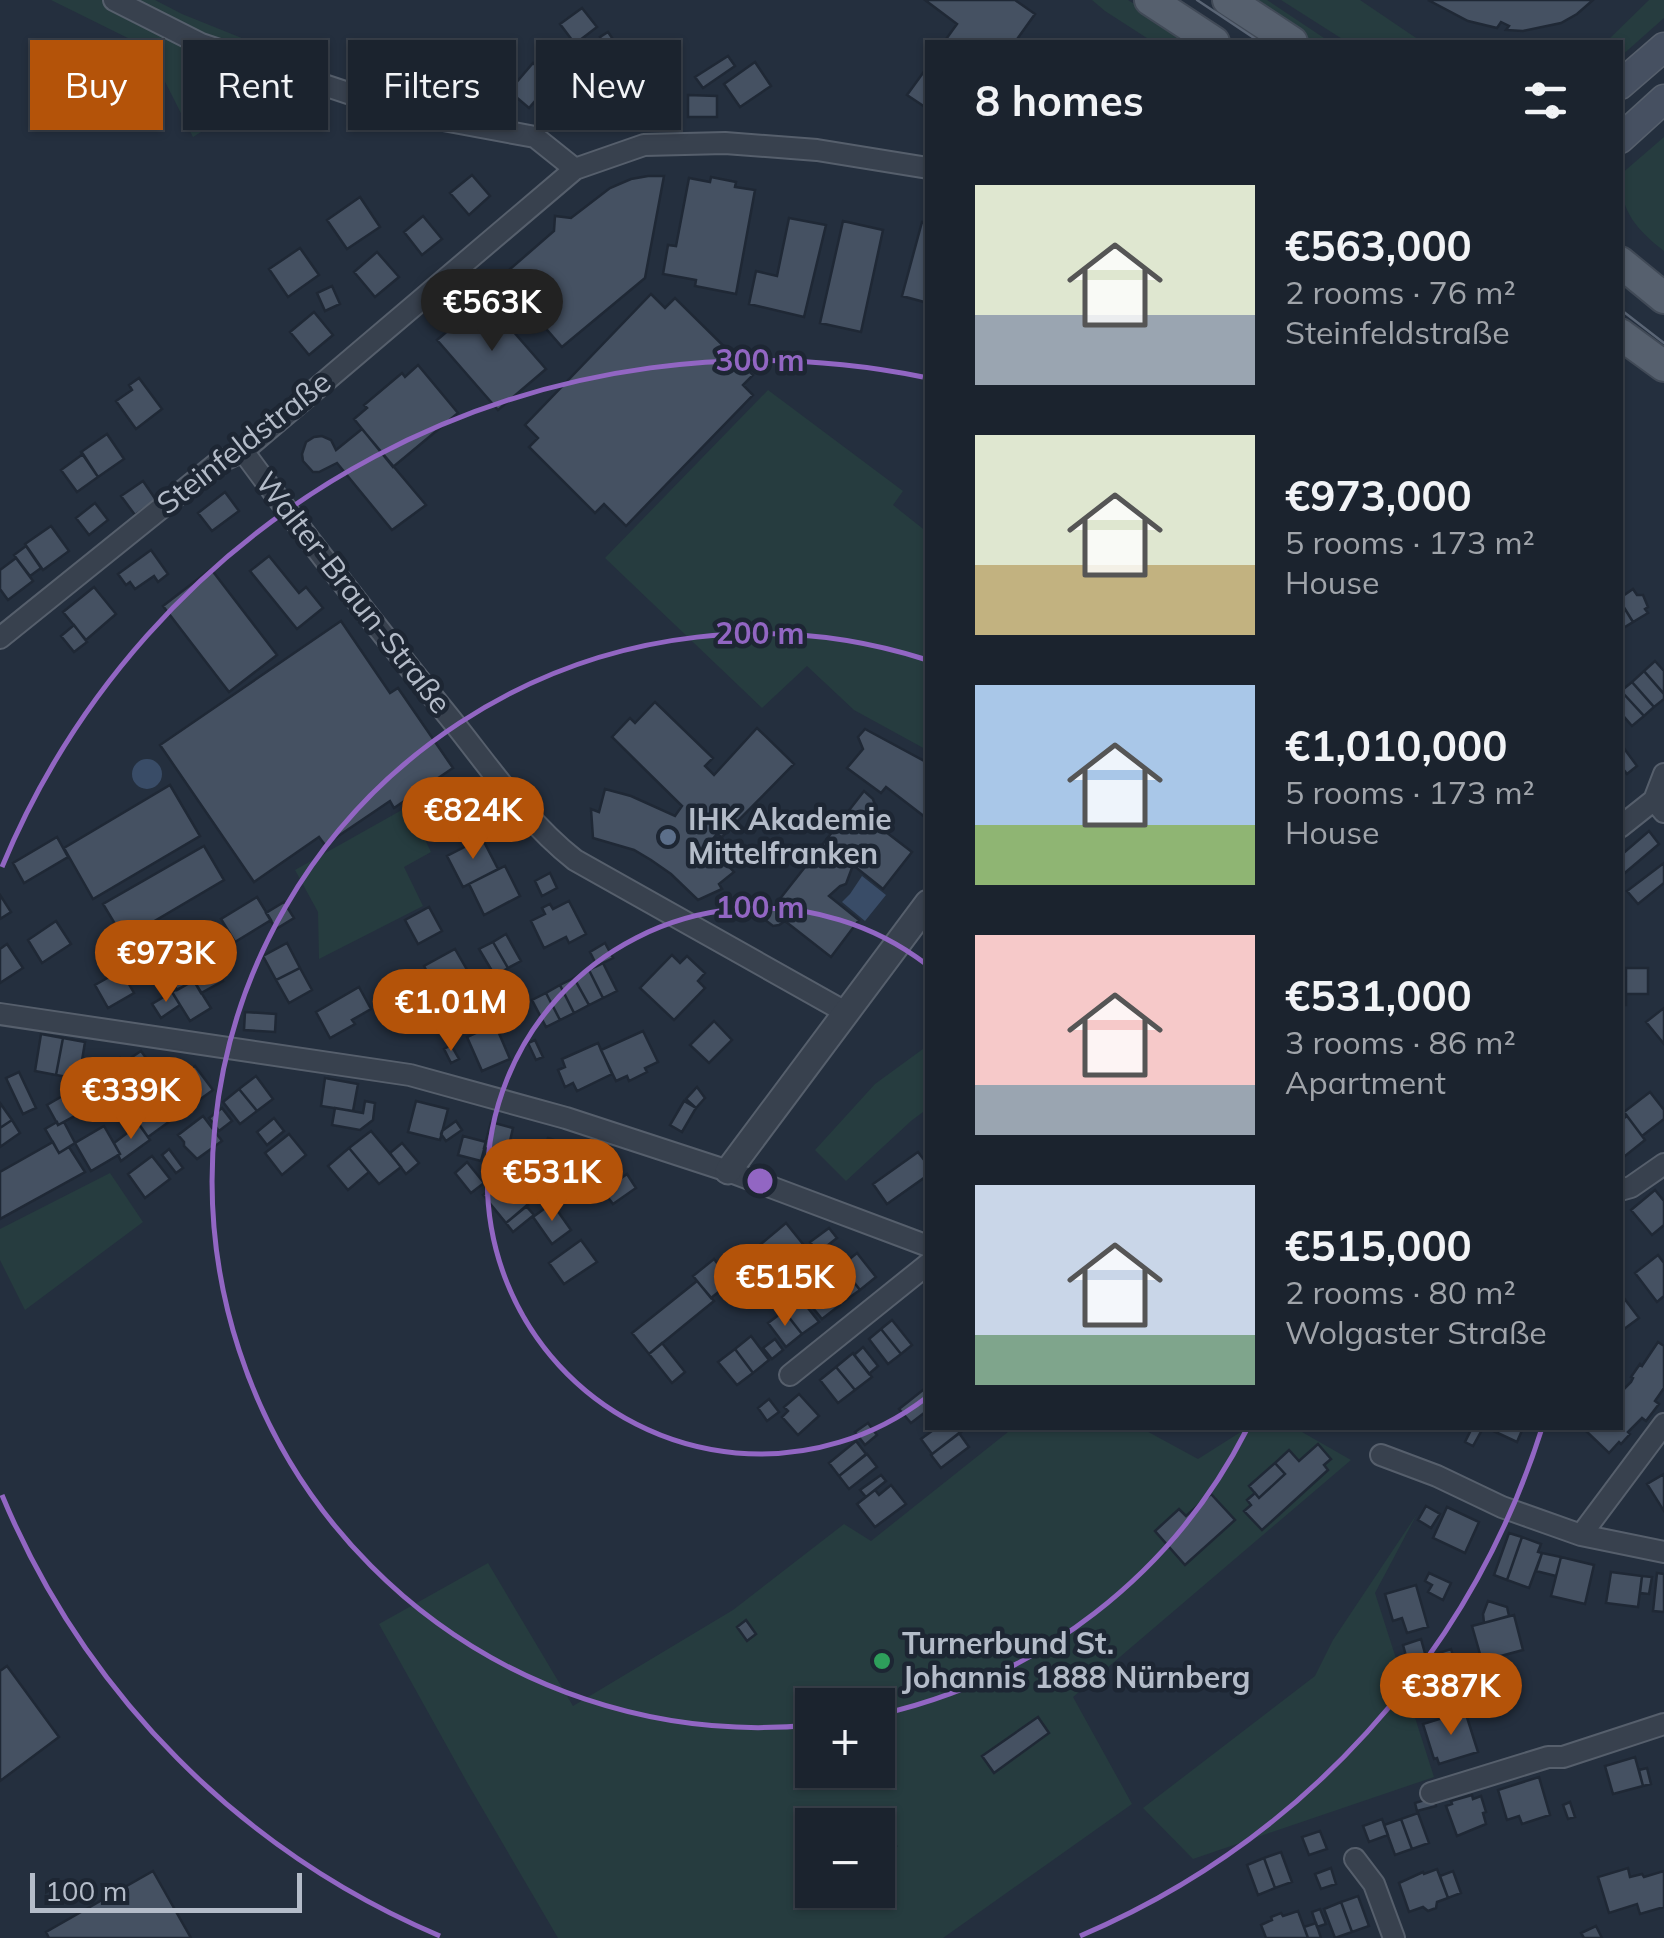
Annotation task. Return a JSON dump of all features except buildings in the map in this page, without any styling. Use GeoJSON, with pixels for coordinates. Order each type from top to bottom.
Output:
{"type":"FeatureCollection","features":[{"type":"Feature","properties":{"kind":"main road"},"geometry":{"type":"LineString","coordinates":[[1150,0],[1211,40]]}},
{"type":"Feature","properties":{"kind":"main road"},"geometry":{"type":"LineString","coordinates":[[1228,0],[1289,40]]}},
{"type":"Feature","properties":{"kind":"main road"},"geometry":{"type":"LineString","coordinates":[[1623,82],[1664,47]]}},
{"type":"Feature","properties":{"kind":"main road"},"geometry":{"type":"LineString","coordinates":[[1623,135],[1664,99]]}},
{"type":"Feature","properties":{"kind":"main road"},"geometry":{"type":"LineString","coordinates":[[1623,264],[1664,298]]}},
{"type":"Feature","properties":{"kind":"main road"},"geometry":{"type":"LineString","coordinates":[[1623,336],[1664,366]]}},
{"type":"Feature","properties":{"kind":"street"},"geometry":{"type":"LineString","coordinates":[[114,0],[201,44],[411,114],[535,137],[575,169]]}},
{"type":"Feature","properties":{"kind":"street","name":"Steinfeldstraße"},"geometry":{"type":"LineString","coordinates":[[0,638],[216,464],[244,451],[575,169],[644,145],[725,143],[817,150],[925,168]]}},
{"type":"Feature","properties":{"kind":"street","name":"Walter-Braun-Straße"},"geometry":{"type":"LineString","coordinates":[[244,451],[420,682],[551,841],[591,870],[847,1013]]}},
{"type":"Feature","properties":{"kind":"street"},"geometry":{"type":"LineString","coordinates":[[1623,825],[1659,806],[1664,774]]}},
{"type":"Feature","properties":{"kind":"street"},"geometry":{"type":"LineString","coordinates":[[728,1171],[925,907]]}},
{"type":"Feature","properties":{"kind":"street"},"geometry":{"type":"LineString","coordinates":[[0,1014],[410,1074],[566,1118],[728,1171],[925,1245]]}},
{"type":"Feature","properties":{"kind":"street"},"geometry":{"type":"LineString","coordinates":[[1623,1189],[1664,1164]]}},
{"type":"Feature","properties":{"kind":"street"},"geometry":{"type":"LineString","coordinates":[[790,1375],[925,1266]]}},
{"type":"Feature","properties":{"kind":"street"},"geometry":{"type":"LineString","coordinates":[[1581,1534],[1664,1424]]}},
{"type":"Feature","properties":{"kind":"street"},"geometry":{"type":"LineString","coordinates":[[1381,1455],[1438,1476],[1502,1507],[1581,1534],[1664,1552]]}},
{"type":"Feature","properties":{"kind":"street"},"geometry":{"type":"LineString","coordinates":[[1432,1793],[1548,1756],[1563,1758],[1664,1724]]}},
{"type":"Feature","properties":{"kind":"street"},"geometry":{"type":"LineString","coordinates":[[1355,1858],[1374,1884],[1394,1938]]}},
{"type":"Feature","properties":{"kind":"green space"},"geometry":{"type":"Polygon","coordinates":[[[51,0],[155,0],[247,40],[183,40],[183,117],[163,78],[163,40],[132,40],[51,0]]]}},
{"type":"Feature","properties":{"kind":"green space"},"geometry":{"type":"Polygon","coordinates":[[[1092,0],[1128,0],[1191,40],[1150,40],[1092,0]]]}},
{"type":"Feature","properties":{"kind":"green space"},"geometry":{"type":"Polygon","coordinates":[[[1241,0],[1267,0],[1327,40],[1304,40],[1241,0]]]}},
{"type":"Feature","properties":{"kind":"green space"},"geometry":{"type":"Polygon","coordinates":[[[1281,0],[1360,0],[1419,40],[1344,40],[1281,0]]]}},
{"type":"Feature","properties":{"kind":"green space"},"geometry":{"type":"Polygon","coordinates":[[[1649,0],[1664,0],[1664,18],[1623,54],[1623,40],[1608,40],[1649,0]]]}},
{"type":"Feature","properties":{"kind":"green space"},"geometry":{"type":"Polygon","coordinates":[[[1664,137],[1664,251],[1632,219],[1623,199],[1623,172],[1664,137]]]}},
{"type":"Feature","properties":{"kind":"green space"},"geometry":{"type":"Polygon","coordinates":[[[768,390],[903,491],[893,505],[925,530],[925,749],[854,710],[807,666],[762,708],[605,558],[768,390]]]}},
{"type":"Feature","properties":{"kind":"green space"},"geometry":{"type":"Polygon","coordinates":[[[409,806],[431,852],[404,867],[423,906],[319,959],[318,912],[295,870],[409,806]]]}},
{"type":"Feature","properties":{"kind":"green space"},"geometry":{"type":"Polygon","coordinates":[[[925,1047],[925,1110],[846,1181],[815,1150],[875,1084],[925,1047]]]}},
{"type":"Feature","properties":{"kind":"green space"},"geometry":{"type":"Polygon","coordinates":[[[110,1173],[143,1222],[25,1310],[0,1260],[0,1229],[110,1173]]]}},
{"type":"Feature","properties":{"kind":"green space","name":"Turnerbund St. Johannis 1888 Nürnberg"},"geometry":{"type":"Polygon","coordinates":[[[1010,1430],[1145,1430],[1198,1459],[1244,1430],[1298,1430],[1351,1460],[1073,1697],[1132,1804],[943,1938],[558,1938],[379,1624],[488,1563],[573,1706],[733,1610],[844,1524],[871,1541],[1010,1430]]]}},
{"type":"Feature","properties":{"kind":"green space"},"geometry":{"type":"Polygon","coordinates":[[[1417,1514],[1375,1593],[1434,1777],[1193,1859],[1143,1808],[1315,1676],[1333,1640],[1417,1514]]]}},
{"type":"Feature","properties":{"kind":"water"},"geometry":{"type":"Polygon","coordinates":[[[147,759],[157,764],[162,774],[157,784],[147,789],[137,784],[132,774],[137,764],[147,759]]]}},
{"type":"Feature","properties":{"kind":"water"},"geometry":{"type":"Polygon","coordinates":[[[862,876],[886,895],[865,921],[842,902],[862,876]]]}},
{"type":"Feature","properties":{"kind":"tram line"},"geometry":{"type":"LineString","coordinates":[[1197,0],[1257,40]]}},
{"type":"Feature","properties":{"kind":"tram line"},"geometry":{"type":"LineString","coordinates":[[1623,311],[1664,343]]}},
{"type":"Feature","properties":{"kind":"place","name":"IHK Akademie Mittelfranken"},"geometry":{"type":"Point","coordinates":[668,837]}},
{"type":"Feature","properties":{"kind":"place","name":"Turnerbund St. Johannis 1888 Nürnberg"},"geometry":{"type":"Point","coordinates":[882,1661]}}]}
